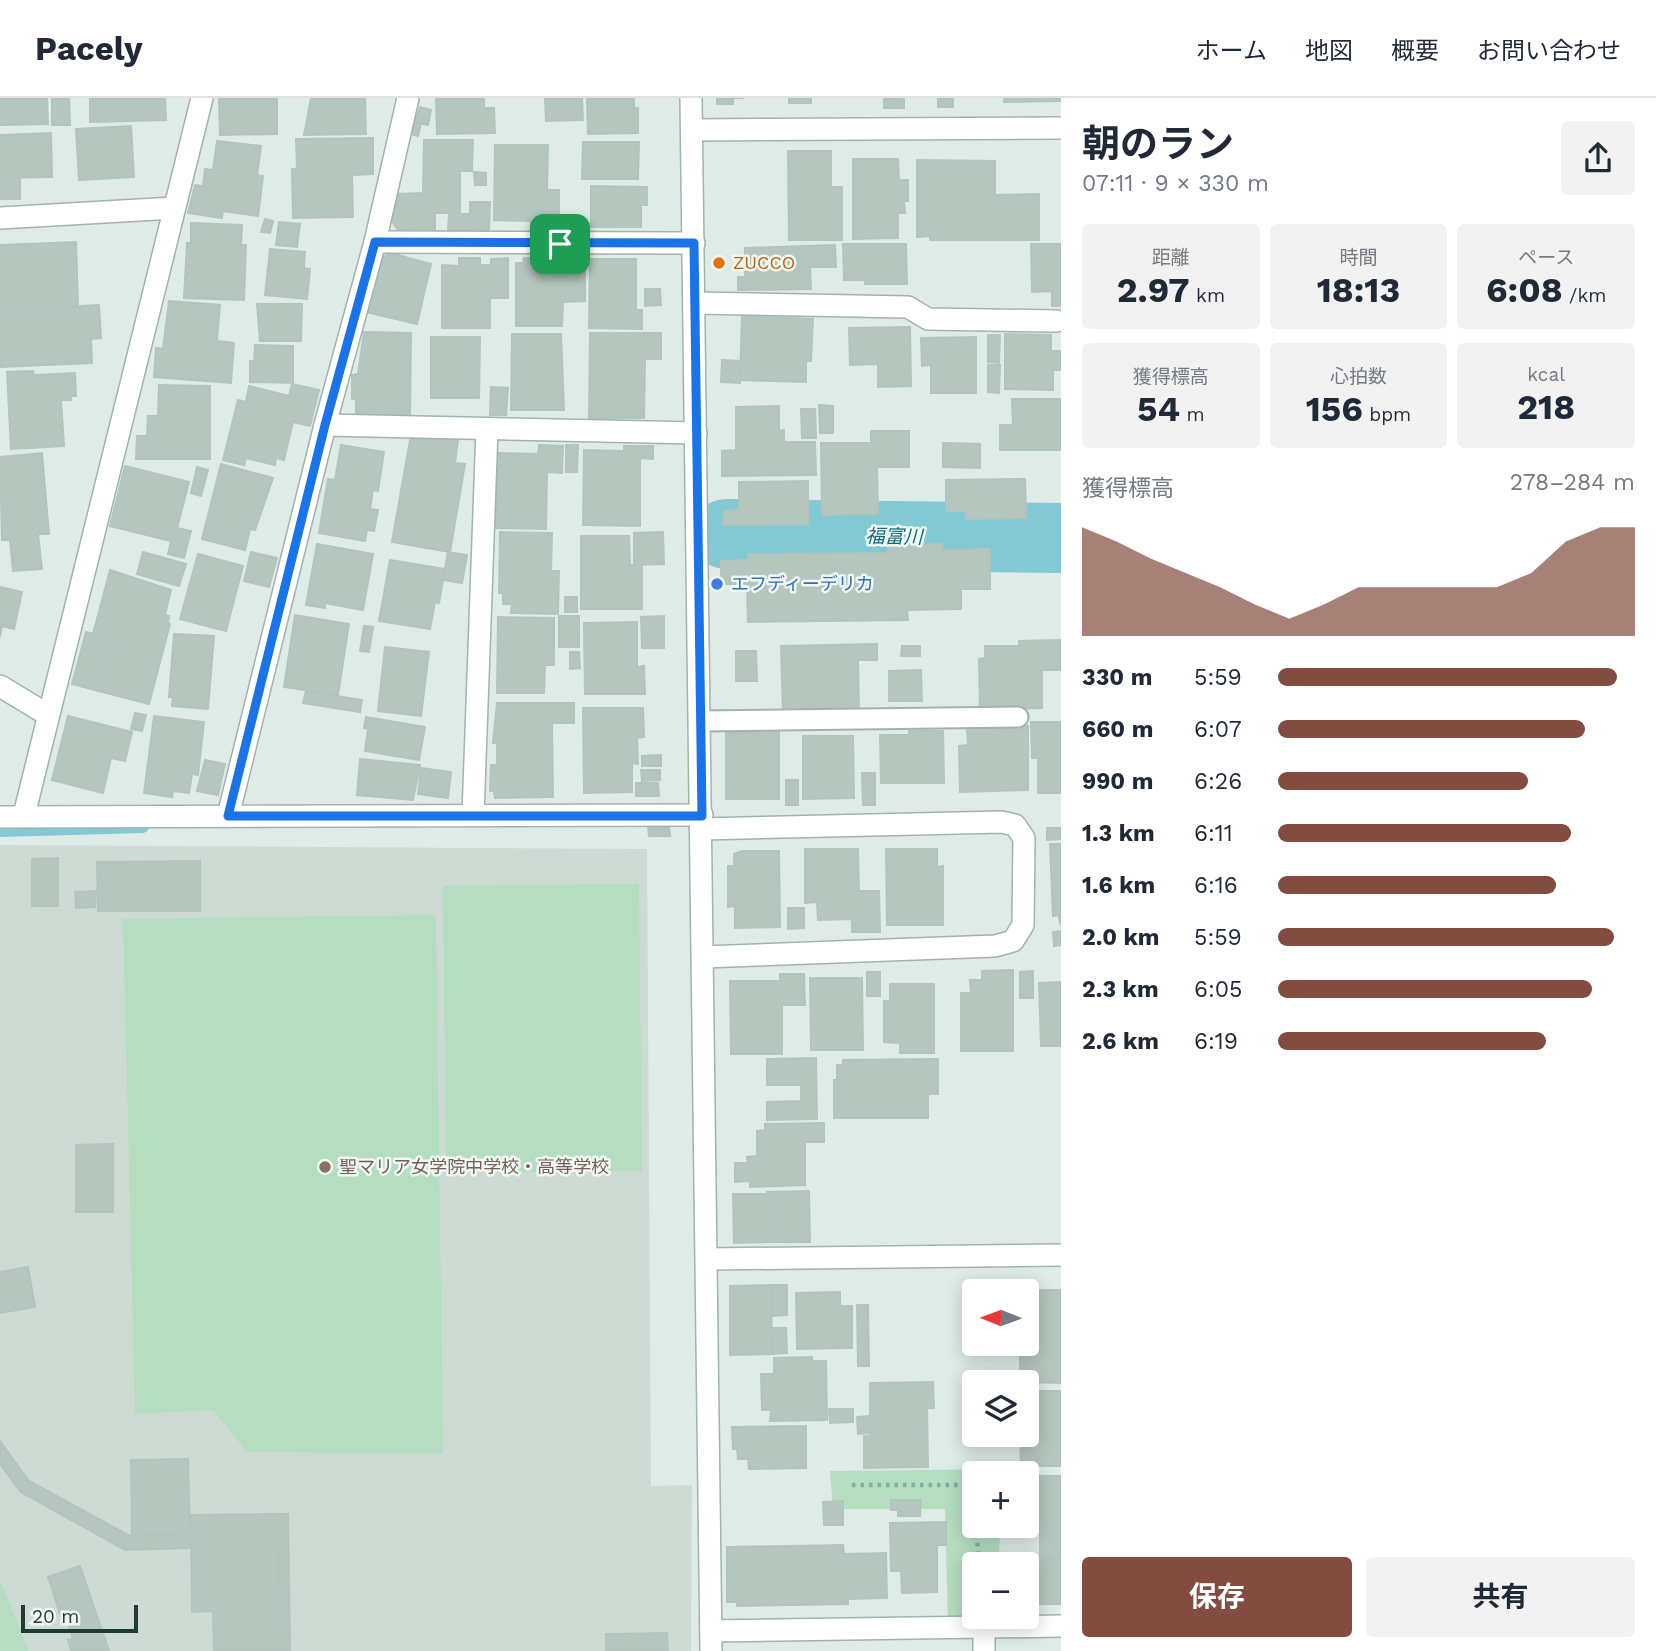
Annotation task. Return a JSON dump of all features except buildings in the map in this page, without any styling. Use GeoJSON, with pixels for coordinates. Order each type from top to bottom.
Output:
{"type":"FeatureCollection","features":[{"type":"Feature","properties":{"kind":"street"},"geometry":{"type":"LineString","coordinates":[[24,815],[202,98]]}},
{"type":"Feature","properties":{"kind":"street"},"geometry":{"type":"LineString","coordinates":[[228,816],[325,425],[375,242],[408,98]]}},
{"type":"Feature","properties":{"kind":"street"},"geometry":{"type":"LineString","coordinates":[[691,98],[711,1641],[962,1628]]}},
{"type":"Feature","properties":{"kind":"street"},"geometry":{"type":"LineString","coordinates":[[692,130],[1061,128]]}},
{"type":"Feature","properties":{"kind":"street"},"geometry":{"type":"LineString","coordinates":[[0,218],[174,208]]}},
{"type":"Feature","properties":{"kind":"street"},"geometry":{"type":"LineString","coordinates":[[375,242],[694,243]]}},
{"type":"Feature","properties":{"kind":"street"},"geometry":{"type":"LineString","coordinates":[[695,303],[908,307],[928,319],[1056,321]]}},
{"type":"Feature","properties":{"kind":"street"},"geometry":{"type":"LineString","coordinates":[[325,425],[696,433]]}},
{"type":"Feature","properties":{"kind":"street"},"geometry":{"type":"LineString","coordinates":[[473,815],[486,429]]}},
{"type":"Feature","properties":{"kind":"street"},"geometry":{"type":"LineString","coordinates":[[0,686],[48,715]]}},
{"type":"Feature","properties":{"kind":"street"},"geometry":{"type":"LineString","coordinates":[[0,817],[473,815],[702,822],[1001,822],[1015,825],[1024,838],[1023,925],[1013,941],[995,946],[704,957]]}},
{"type":"Feature","properties":{"kind":"street"},"geometry":{"type":"LineString","coordinates":[[708,1259],[1061,1255]]}},
{"type":"Feature","properties":{"kind":"street"},"geometry":{"type":"LineString","coordinates":[[1039,1626],[1061,1626]]}},
{"type":"Feature","properties":{"kind":"street"},"geometry":{"type":"LineString","coordinates":[[984,1629],[984,1651]]}},
{"type":"Feature","properties":{"kind":"lane"},"geometry":{"type":"LineString","coordinates":[[700,721],[1018,717]]}},
{"type":"Feature","properties":{"kind":"path"},"geometry":{"type":"LineString","coordinates":[[852,1486],[962,1485]]}},
{"type":"Feature","properties":{"kind":"shaded area","name":"聖マリア女学院中学校・高等学校"},"geometry":{"type":"Polygon","coordinates":[[[0,845],[647,849],[651,1486],[692,1485],[691,1651],[29,1651],[0,1579],[0,845]]]}},
{"type":"Feature","properties":{"kind":"green space"},"geometry":{"type":"Polygon","coordinates":[[[639,884],[642,1171],[446,1173],[443,886],[639,884]]]}},
{"type":"Feature","properties":{"kind":"green space"},"geometry":{"type":"Polygon","coordinates":[[[436,915],[443,1454],[247,1452],[213,1410],[135,1414],[123,919],[436,915]]]}},
{"type":"Feature","properties":{"kind":"green space"},"geometry":{"type":"Polygon","coordinates":[[[962,1469],[962,1538],[1000,1538],[999,1552],[962,1552],[962,1620],[948,1623],[945,1509],[833,1509],[830,1471],[962,1469]]]}},
{"type":"Feature","properties":{"kind":"green space"},"geometry":{"type":"Polygon","coordinates":[[[0,1579],[29,1651],[0,1651],[0,1579]]]}},
{"type":"Feature","properties":{"kind":"waterway","name":"福富川"},"geometry":{"type":"LineString","coordinates":[[726,534],[1061,538]]}},
{"type":"Feature","properties":{"kind":"waterway"},"geometry":{"type":"LineString","coordinates":[[0,831],[143,827]]}},
{"type":"Feature","properties":{"kind":"place","name":"ZUCCO"},"geometry":{"type":"Point","coordinates":[719,263]}},
{"type":"Feature","properties":{"kind":"place","name":"エフディーデリカ"},"geometry":{"type":"Point","coordinates":[717,584]}},
{"type":"Feature","properties":{"kind":"place","name":"聖マリア女学院中学校・高等学校"},"geometry":{"type":"Point","coordinates":[325,1167]}},
{"type":"Feature","properties":{"kind":"route"},"geometry":{"type":"LineString","coordinates":[[375,242],[560,244],[694,243],[702,816],[228,816],[325,425],[375,242]]}}]}
